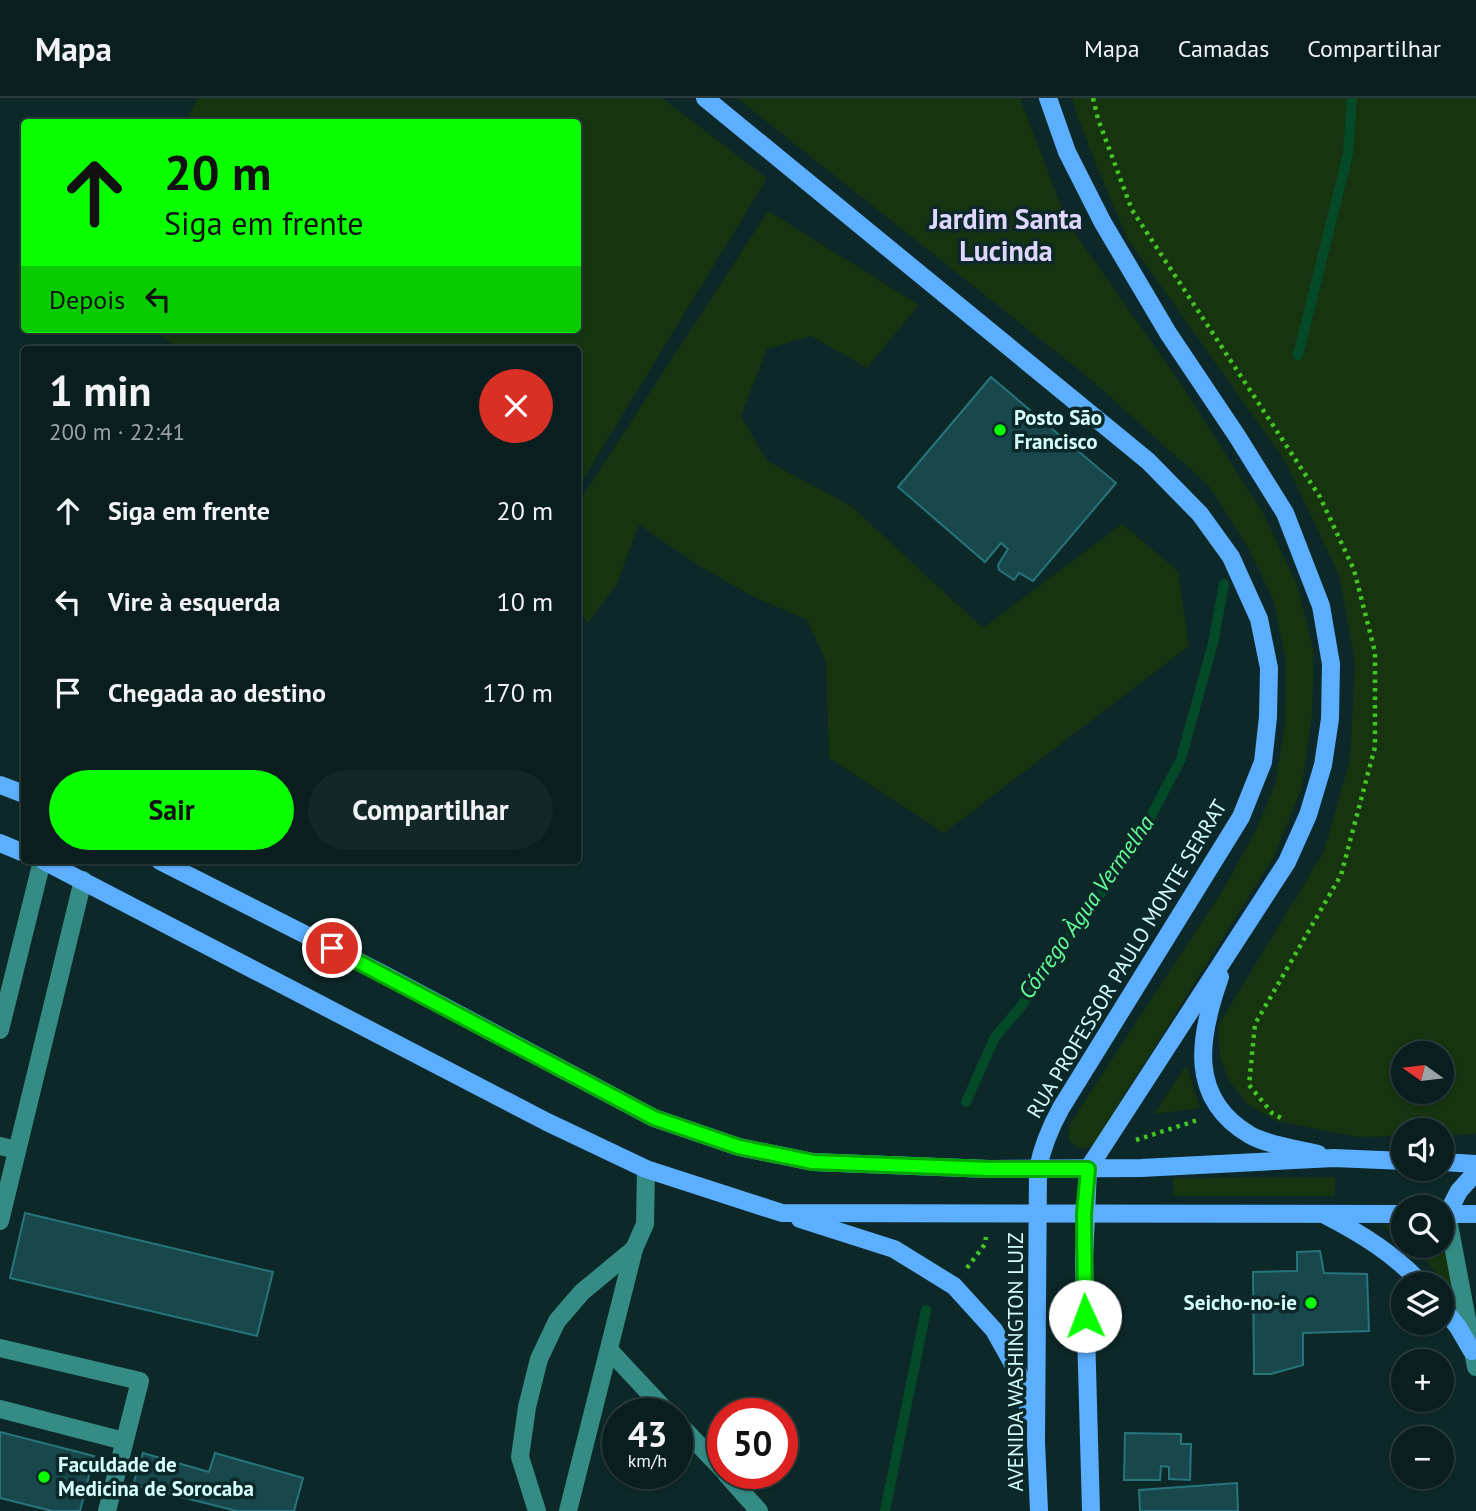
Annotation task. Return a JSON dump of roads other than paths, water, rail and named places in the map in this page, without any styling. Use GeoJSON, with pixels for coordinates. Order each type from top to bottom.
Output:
{"type":"FeatureCollection","features":[{"type":"Feature","properties":{"kind":"main road","name":"RUA PROFESSOR PAULO MONTE SERRAT"},"geometry":{"type":"LineString","coordinates":[[705,98],[1149,461],[1200,514],[1231,557],[1259,619],[1269,668],[1268,717],[1262,762],[1241,817],[1048,1132],[1038,1169],[1039,1213]]}},
{"type":"Feature","properties":{"kind":"main road"},"geometry":{"type":"LineString","coordinates":[[1048,98],[1067,152],[1103,223],[1168,333],[1285,513],[1321,606],[1331,664],[1330,719],[1323,765],[1308,815],[1287,862],[1088,1169],[1084,1214],[1091,1511]]}},
{"type":"Feature","properties":{"kind":"main road"},"geometry":{"type":"LineString","coordinates":[[0,785],[21,793]]}},
{"type":"Feature","properties":{"kind":"main road"},"geometry":{"type":"LineString","coordinates":[[0,843],[21,852]]}},
{"type":"Feature","properties":{"kind":"main road"},"geometry":{"type":"LineString","coordinates":[[49,864],[506,1101],[646,1169],[894,1249],[954,1286],[994,1330],[1022,1380],[1036,1442]]}},
{"type":"Feature","properties":{"kind":"main road"},"geometry":{"type":"LineString","coordinates":[[166,864],[381,973],[654,1118],[739,1147],[813,1162],[1038,1169],[1334,1158],[1391,1160]]}},
{"type":"Feature","properties":{"kind":"main road"},"geometry":{"type":"LineString","coordinates":[[1231,946],[1207,1014],[1203,1041],[1203,1066],[1210,1092],[1222,1112],[1252,1136],[1334,1158]]}},
{"type":"Feature","properties":{"kind":"main road"},"geometry":{"type":"LineString","coordinates":[[1454,1163],[1476,1164]]}},
{"type":"Feature","properties":{"kind":"main road"},"geometry":{"type":"LineString","coordinates":[[1454,1199],[1476,1172]]}},
{"type":"Feature","properties":{"kind":"main road"},"geometry":{"type":"LineString","coordinates":[[782,1213],[1391,1214]]}},
{"type":"Feature","properties":{"kind":"main road","name":"AVENIDA WASHINGTON LUIZ"},"geometry":{"type":"LineString","coordinates":[[1039,1213],[1036,1442],[1039,1511]]}},
{"type":"Feature","properties":{"kind":"main road"},"geometry":{"type":"LineString","coordinates":[[1322,1213],[1366,1236],[1410,1272]]}},
{"type":"Feature","properties":{"kind":"main road"},"geometry":{"type":"LineString","coordinates":[[1454,1214],[1476,1214]]}},
{"type":"Feature","properties":{"kind":"main road"},"geometry":{"type":"LineString","coordinates":[[1454,1322],[1474,1359]]}},
{"type":"Feature","properties":{"kind":"street"},"geometry":{"type":"LineString","coordinates":[[0,1030],[42,864]]}},
{"type":"Feature","properties":{"kind":"street"},"geometry":{"type":"LineString","coordinates":[[0,1221],[9,1148],[83,880]]}},
{"type":"Feature","properties":{"kind":"street"},"geometry":{"type":"LineString","coordinates":[[568,1511],[634,1249],[645,1224],[646,1169]]}},
{"type":"Feature","properties":{"kind":"street"},"geometry":{"type":"LineString","coordinates":[[537,1511],[520,1457],[527,1407],[539,1359],[557,1321],[574,1301],[634,1249]]}},
{"type":"Feature","properties":{"kind":"street"},"geometry":{"type":"LineString","coordinates":[[1454,1258],[1474,1359]]}},
{"type":"Feature","properties":{"kind":"street"},"geometry":{"type":"LineString","coordinates":[[0,1350],[140,1381],[107,1511]]}},
{"type":"Feature","properties":{"kind":"street"},"geometry":{"type":"LineString","coordinates":[[610,1351],[654,1398]]}},
{"type":"Feature","properties":{"kind":"street"},"geometry":{"type":"LineString","coordinates":[[0,1409],[124,1441]]}},
{"type":"Feature","properties":{"kind":"street"},"geometry":{"type":"LineString","coordinates":[[693,1439],[707,1454]]}},
{"type":"Feature","properties":{"kind":"street"},"geometry":{"type":"LineString","coordinates":[[739,1489],[759,1511]]}},
{"type":"Feature","properties":{"kind":"waterway","name":"Córrego Àgua Vermelha"},"geometry":{"type":"LineString","coordinates":[[1298,355],[1348,154],[1352,98]]}},
{"type":"Feature","properties":{"kind":"waterway","name":"Córrego Àgua Vermelha"},"geometry":{"type":"LineString","coordinates":[[966,1102],[995,1037],[1019,1009],[1138,841],[1181,759],[1213,643],[1224,584]]}},
{"type":"Feature","properties":{"kind":"waterway"},"geometry":{"type":"LineString","coordinates":[[885,1511],[926,1310]]}},
{"type":"Feature","properties":{"kind":"place","name":"Posto São Francisco"},"geometry":{"type":"Point","coordinates":[1000,430]}},
{"type":"Feature","properties":{"kind":"place","name":"Seicho-no-ie"},"geometry":{"type":"Point","coordinates":[1311,1303]}},
{"type":"Feature","properties":{"kind":"place","name":"Faculdade de Medicina de Sorocaba"},"geometry":{"type":"Point","coordinates":[44,1477]}},
{"type":"Feature","properties":{"kind":"district","name":"Jardim Santa Lucinda"},"geometry":{"type":"Point","coordinates":[1006,235]}}]}
